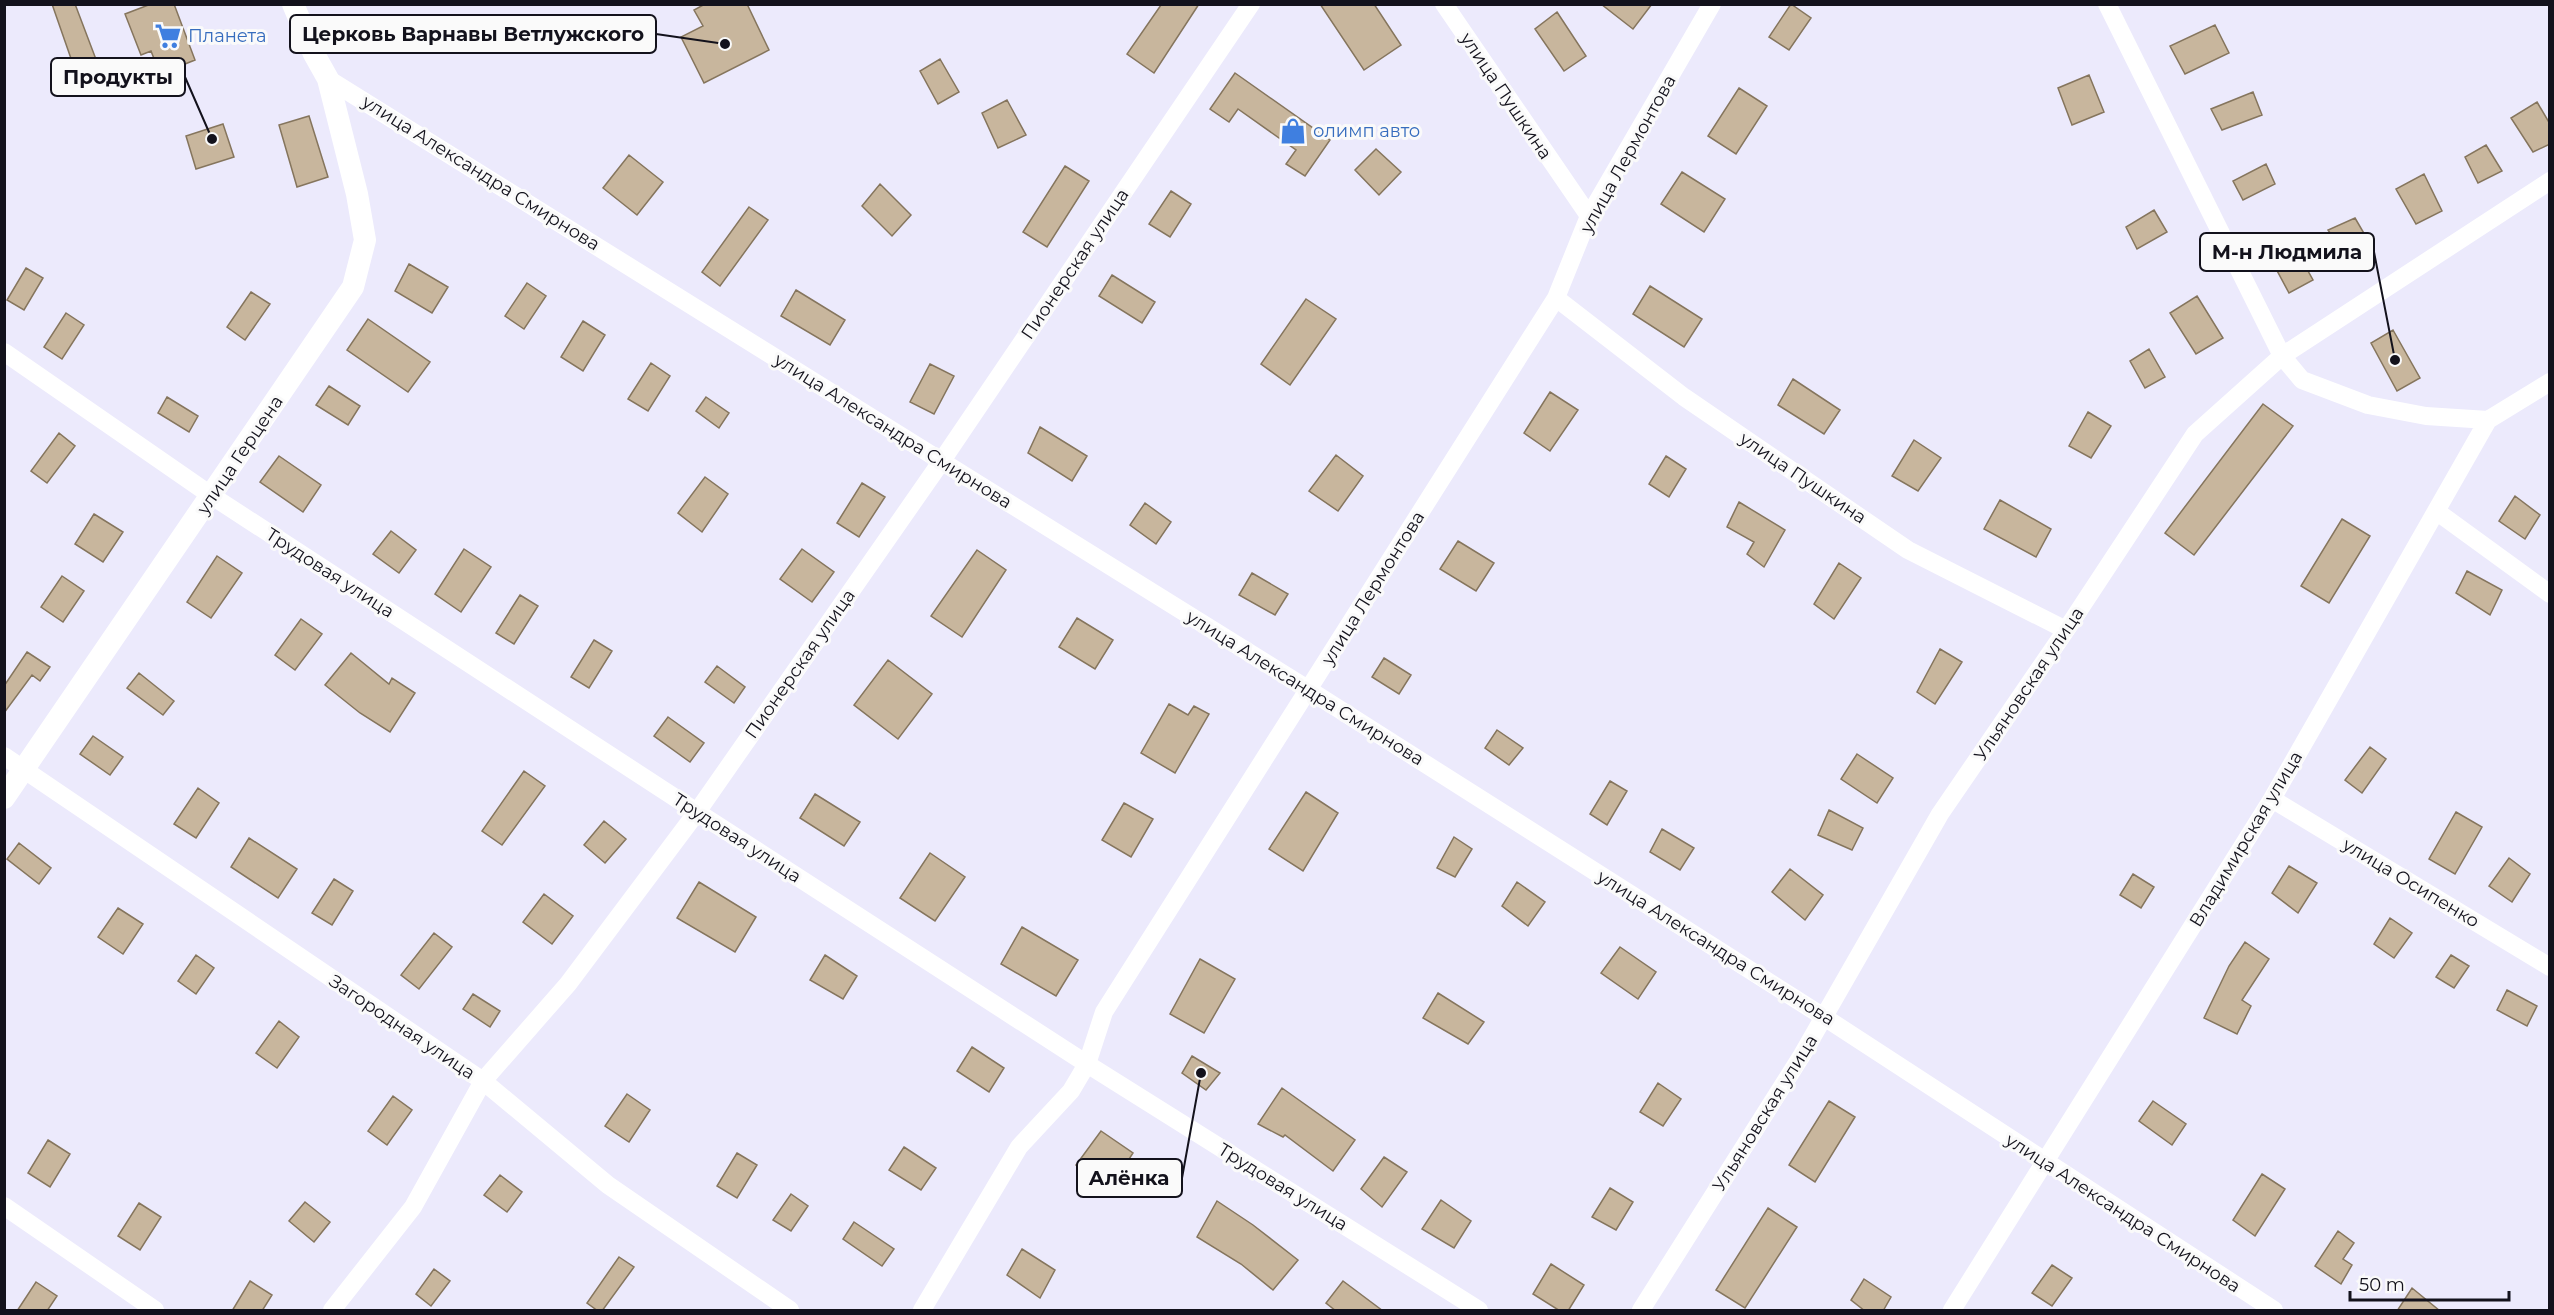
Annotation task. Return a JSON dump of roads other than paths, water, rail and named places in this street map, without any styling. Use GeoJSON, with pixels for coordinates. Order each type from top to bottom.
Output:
{"type":"FeatureCollection","features":[{"type":"Feature","properties":{"kind":"street","name":"улица Герцена"},"geometry":{"type":"LineString","coordinates":[[4,798],[353,287],[365,240],[357,194],[328,79],[314,54],[293,4]]}},
{"type":"Feature","properties":{"kind":"street","name":"Пионерская улица"},"geometry":{"type":"LineString","coordinates":[[332,1311],[413,1207],[483,1081],[568,984],[697,812],[941,462],[1251,4]]}},
{"type":"Feature","properties":{"kind":"street","name":"улица Пушкина"},"geometry":{"type":"LineString","coordinates":[[1444,4],[1589,216]]}},
{"type":"Feature","properties":{"kind":"street","name":"улица Лермонтова"},"geometry":{"type":"LineString","coordinates":[[921,1311],[1019,1147],[1071,1091],[1087,1064],[1104,1012],[1556,298],[1589,216],[1712,4]]}},
{"type":"Feature","properties":{"kind":"street"},"geometry":{"type":"LineString","coordinates":[[2107,4],[2282,356],[2302,380],[2368,405],[2426,416],[2488,420]]}},
{"type":"Feature","properties":{"kind":"street","name":"улица Александра Смирнова"},"geometry":{"type":"LineString","coordinates":[[328,79],[1309,690],[1824,1017],[2044,1163],[2274,1311]]}},
{"type":"Feature","properties":{"kind":"street","name":"Ульяновская улица"},"geometry":{"type":"LineString","coordinates":[[1641,1311],[1824,1017],[1940,814],[2066,630],[2195,434],[2282,356],[2550,181]]}},
{"type":"Feature","properties":{"kind":"street","name":"улица Пушкина"},"geometry":{"type":"LineString","coordinates":[[1556,298],[1684,397],[1908,550],[2066,630]]}},
{"type":"Feature","properties":{"kind":"street","name":"Трудовая улица"},"geometry":{"type":"LineString","coordinates":[[4,352],[212,496],[697,812],[1087,1064],[1479,1311]]}},
{"type":"Feature","properties":{"kind":"street","name":"Владимирская улица"},"geometry":{"type":"LineString","coordinates":[[1952,1311],[2272,799],[2488,420],[2550,382]]}},
{"type":"Feature","properties":{"kind":"street"},"geometry":{"type":"LineString","coordinates":[[2436,511],[2550,594]]}},
{"type":"Feature","properties":{"kind":"street","name":"Загородная улица"},"geometry":{"type":"LineString","coordinates":[[4,756],[483,1081],[608,1185],[790,1311]]}},
{"type":"Feature","properties":{"kind":"street","name":"улица Осипенко"},"geometry":{"type":"LineString","coordinates":[[2272,799],[2550,967]]}},
{"type":"Feature","properties":{"kind":"street"},"geometry":{"type":"LineString","coordinates":[[4,1206],[155,1311]]}},
{"type":"Feature","properties":{"kind":"place","name":"Планета"},"geometry":{"type":"Point","coordinates":[168,36]}},
{"type":"Feature","properties":{"kind":"place","name":"Церковь Варнавы Ветлужского"},"geometry":{"type":"Point","coordinates":[725,44]}},
{"type":"Feature","properties":{"kind":"place","name":"олимп авто"},"geometry":{"type":"Point","coordinates":[1293,131]}},
{"type":"Feature","properties":{"kind":"place","name":"Продукты"},"geometry":{"type":"Point","coordinates":[212,139]}},
{"type":"Feature","properties":{"kind":"place","name":"М-н Людмила"},"geometry":{"type":"Point","coordinates":[2395,360]}},
{"type":"Feature","properties":{"kind":"place","name":"Алёнка"},"geometry":{"type":"Point","coordinates":[1201,1073]}}]}
